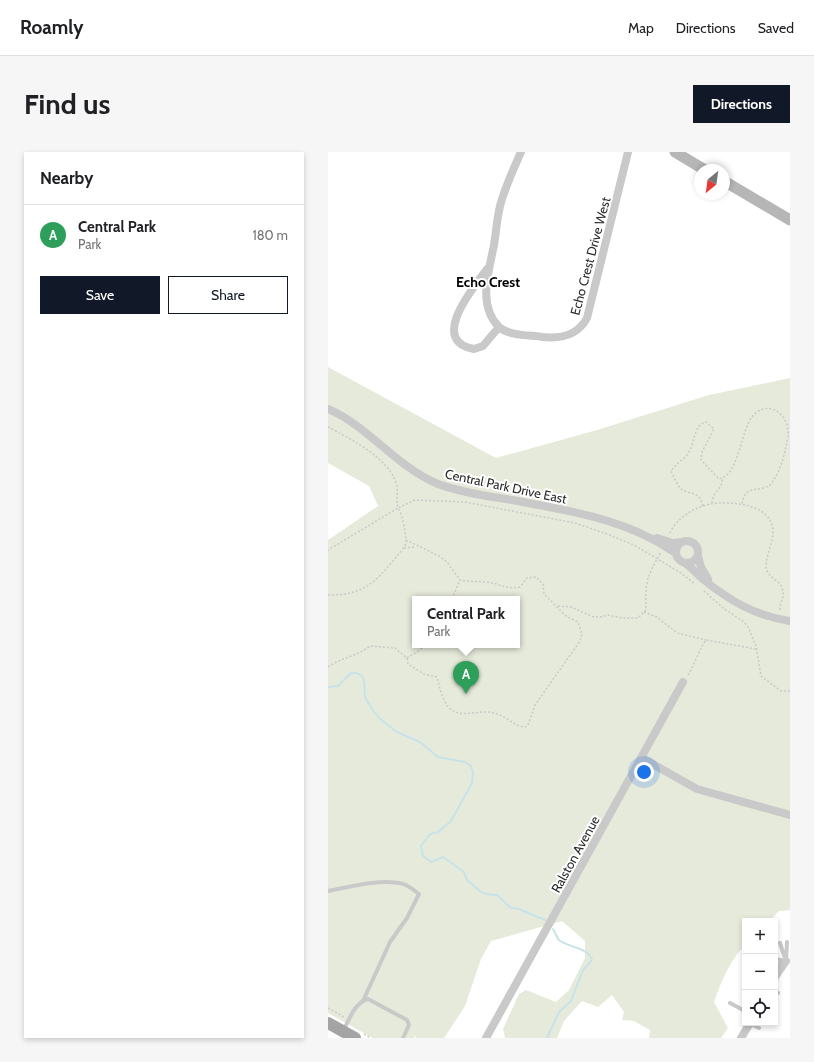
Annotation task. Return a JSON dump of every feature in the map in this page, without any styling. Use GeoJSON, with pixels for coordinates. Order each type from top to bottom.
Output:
{"type":"FeatureCollection","features":[{"type":"Feature","properties":{"kind":"main road"},"geometry":{"type":"LineString","coordinates":[[675,152],[695,164]]}},
{"type":"Feature","properties":{"kind":"main road"},"geometry":{"type":"LineString","coordinates":[[730,185],[790,220]]}},
{"type":"Feature","properties":{"kind":"main road"},"geometry":{"type":"LineString","coordinates":[[328,1023],[355,1038]]}},
{"type":"Feature","properties":{"kind":"street"},"geometry":{"type":"LineString","coordinates":[[488,268],[458,311],[454,323],[454,333],[459,341],[474,349],[483,346],[499,327],[490,312],[486,296],[488,268],[503,198],[521,152]]}},
{"type":"Feature","properties":{"kind":"street","name":"Echo Crest Drive West"},"geometry":{"type":"LineString","coordinates":[[499,327],[510,332],[549,337],[571,335],[584,324],[589,313],[628,152]]}},
{"type":"Feature","properties":{"kind":"street","name":"Central Park Drive East"},"geometry":{"type":"LineString","coordinates":[[328,409],[358,426],[404,465],[438,484],[465,491],[588,515],[651,538],[673,542],[689,541],[696,545],[701,567],[711,585]]}},
{"type":"Feature","properties":{"kind":"street","name":"Central Park Drive East"},"geometry":{"type":"LineString","coordinates":[[651,538],[676,553],[679,560],[685,563],[734,602],[765,616],[789,621]]}},
{"type":"Feature","properties":{"kind":"street"},"geometry":{"type":"LineString","coordinates":[[676,553],[677,547],[682,542]]}},
{"type":"Feature","properties":{"kind":"street"},"geometry":{"type":"LineString","coordinates":[[685,563],[691,563],[698,556]]}},
{"type":"Feature","properties":{"kind":"street","name":"Ralston Avenue"},"geometry":{"type":"LineString","coordinates":[[486,1038],[683,682]]}},
{"type":"Feature","properties":{"kind":"street"},"geometry":{"type":"LineString","coordinates":[[642,758],[697,789],[790,815]]}},
{"type":"Feature","properties":{"kind":"street"},"geometry":{"type":"LineString","coordinates":[[778,974],[789,961]]}},
{"type":"Feature","properties":{"kind":"street"},"geometry":{"type":"LineString","coordinates":[[741,1038],[748,1026]]}},
{"type":"Feature","properties":{"kind":"lane"},"geometry":{"type":"LineString","coordinates":[[328,891],[362,885],[394,883],[406,885],[419,894],[407,918],[390,942],[363,1001],[352,1013],[343,1031]]}},
{"type":"Feature","properties":{"kind":"lane"},"geometry":{"type":"LineString","coordinates":[[787,942],[789,961]]}},
{"type":"Feature","properties":{"kind":"lane"},"geometry":{"type":"LineString","coordinates":[[780,943],[789,961]]}},
{"type":"Feature","properties":{"kind":"lane"},"geometry":{"type":"LineString","coordinates":[[778,959],[789,961]]}},
{"type":"Feature","properties":{"kind":"lane"},"geometry":{"type":"LineString","coordinates":[[778,965],[789,961]]}},
{"type":"Feature","properties":{"kind":"lane"},"geometry":{"type":"LineString","coordinates":[[363,1001],[368,999],[407,1020],[409,1025],[403,1038]]}},
{"type":"Feature","properties":{"kind":"lane"},"geometry":{"type":"LineString","coordinates":[[730,1003],[742,1009]]}},
{"type":"Feature","properties":{"kind":"lane"},"geometry":{"type":"LineString","coordinates":[[755,1026],[759,1028]]}},
{"type":"Feature","properties":{"kind":"path"},"geometry":{"type":"LineString","coordinates":[[712,504],[713,494],[721,487],[722,479],[734,465],[746,429],[753,416],[764,409],[777,411],[786,419],[788,432],[783,461],[770,485],[750,490],[745,494],[742,504]]}},
{"type":"Feature","properties":{"kind":"path"},"geometry":{"type":"LineString","coordinates":[[703,506],[702,498],[681,489],[678,486],[671,471],[688,453],[697,428],[701,423],[706,422],[714,429],[702,452],[701,460],[716,478],[722,479]]}},
{"type":"Feature","properties":{"kind":"path"},"geometry":{"type":"LineString","coordinates":[[328,427],[356,443],[387,465],[397,487],[398,508],[406,540],[403,548],[382,574],[366,588],[346,594],[328,595]]}},
{"type":"Feature","properties":{"kind":"path"},"geometry":{"type":"LineString","coordinates":[[328,550],[398,508],[415,500],[454,501],[541,515],[607,534],[634,545],[681,573],[696,584]]}},
{"type":"Feature","properties":{"kind":"path"},"geometry":{"type":"LineString","coordinates":[[670,534],[676,522],[703,506],[712,504],[742,504],[767,516],[772,526],[772,538],[766,567],[771,578],[780,584],[783,589],[780,608],[783,614]]}},
{"type":"Feature","properties":{"kind":"path"},"geometry":{"type":"LineString","coordinates":[[406,540],[416,547]]}},
{"type":"Feature","properties":{"kind":"path"},"geometry":{"type":"LineString","coordinates":[[328,667],[336,660],[356,656],[370,646],[392,648],[407,658],[408,664],[424,674],[437,677],[443,699],[456,712],[464,715],[478,712],[497,713],[513,724],[525,727],[528,725],[535,705],[580,641],[582,634],[581,626],[578,622],[566,616],[558,606],[544,594],[542,584],[536,577],[527,578],[520,587],[510,589],[487,582],[473,583],[460,580],[447,562],[421,547],[403,548]]}},
{"type":"Feature","properties":{"kind":"path"},"geometry":{"type":"LineString","coordinates":[[558,606],[571,606],[594,617],[601,618],[608,615],[622,618],[638,618],[644,612],[646,582],[663,549]]}},
{"type":"Feature","properties":{"kind":"path"},"geometry":{"type":"LineString","coordinates":[[453,596],[460,580]]}},
{"type":"Feature","properties":{"kind":"path"},"geometry":{"type":"LineString","coordinates":[[701,588],[723,608],[744,622],[751,633],[761,676],[781,690],[790,691]]}},
{"type":"Feature","properties":{"kind":"path"},"geometry":{"type":"LineString","coordinates":[[644,612],[656,617],[677,633],[756,650]]}},
{"type":"Feature","properties":{"kind":"path"},"geometry":{"type":"LineString","coordinates":[[683,682],[693,667],[699,650],[706,640]]}},
{"type":"Feature","properties":{"kind":"path"},"geometry":{"type":"LineString","coordinates":[[407,658],[422,648]]}},
{"type":"Feature","properties":{"kind":"green space"},"geometry":{"type":"Polygon","coordinates":[[[328,367],[496,458],[597,430],[709,395],[790,378],[790,910],[779,911],[772,918],[742,918],[742,949],[730,964],[714,1002],[728,1028],[721,1038],[649,1038],[650,1030],[634,1021],[622,1020],[624,1012],[612,995],[598,1007],[582,1001],[564,1021],[557,1038],[505,1038],[503,1029],[519,994],[526,990],[556,1002],[569,990],[585,958],[585,941],[562,921],[491,941],[481,959],[465,1006],[444,1038],[416,1038],[415,1036],[414,1038],[373,1038],[328,1013],[328,540],[378,506],[369,486],[328,463],[328,367]]]}},
{"type":"Feature","properties":{"kind":"waterway"},"geometry":{"type":"LineString","coordinates":[[328,687],[338,686],[351,673],[357,673],[362,676],[364,681],[365,697],[379,718],[397,732],[420,742],[438,757],[465,762],[471,766],[473,772],[472,783],[451,821],[438,832],[430,834],[421,846],[423,856],[431,862],[443,857],[464,872],[467,880],[481,892],[497,895],[511,908],[519,909],[545,920]]}},
{"type":"Feature","properties":{"kind":"waterway"},"geometry":{"type":"LineString","coordinates":[[547,1038],[559,1012],[571,1001],[583,970],[592,960],[587,953],[559,940],[553,929]]}},
{"type":"Feature","properties":{"kind":"place","name":"Central Park"},"geometry":{"type":"Point","coordinates":[466,694]}},
{"type":"Feature","properties":{"kind":"district","name":"Echo Crest"},"geometry":{"type":"Point","coordinates":[488,282]}}]}
